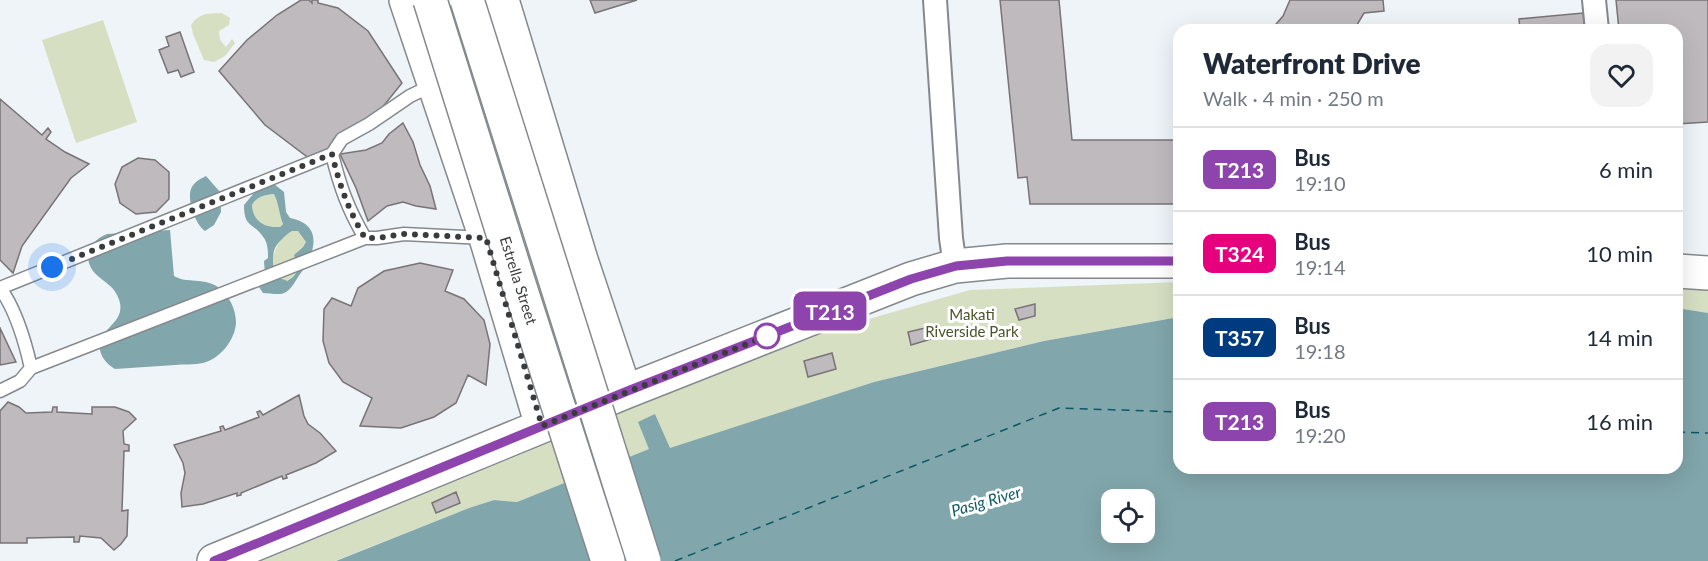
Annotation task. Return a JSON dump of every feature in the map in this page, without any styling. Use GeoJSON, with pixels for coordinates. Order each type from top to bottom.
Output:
{"type":"FeatureCollection","features":[{"type":"Feature","properties":{"kind":"main road","name":"Estrella Street"},"geometry":{"type":"LineString","coordinates":[[406,0],[486,238],[542,426]]}},
{"type":"Feature","properties":{"kind":"main road","name":"Estrella Street"},"geometry":{"type":"LineString","coordinates":[[430,0],[608,561]]}},
{"type":"Feature","properties":{"kind":"main road"},"geometry":{"type":"LineString","coordinates":[[467,0],[644,561]]}},
{"type":"Feature","properties":{"kind":"main road"},"geometry":{"type":"LineString","coordinates":[[502,0],[625,392]]}},
{"type":"Feature","properties":{"kind":"main road"},"geometry":{"type":"LineString","coordinates":[[486,238],[526,239],[546,230],[553,220],[561,194]]}},
{"type":"Feature","properties":{"kind":"main road"},"geometry":{"type":"LineString","coordinates":[[214,561],[625,392],[911,279],[956,266],[1007,261],[1173,261]]}},
{"type":"Feature","properties":{"kind":"main road"},"geometry":{"type":"LineString","coordinates":[[1683,271],[1708,273]]}},
{"type":"Feature","properties":{"kind":"street"},"geometry":{"type":"LineString","coordinates":[[935,0],[951,238],[956,266]]}},
{"type":"Feature","properties":{"kind":"street"},"geometry":{"type":"LineString","coordinates":[[1594,0],[1596,24]]}},
{"type":"Feature","properties":{"kind":"lane"},"geometry":{"type":"LineString","coordinates":[[31,369],[8,300],[0,288],[332,154],[342,139],[410,96],[434,85]]}},
{"type":"Feature","properties":{"kind":"lane"},"geometry":{"type":"LineString","coordinates":[[332,154],[339,185],[351,215],[365,238]]}},
{"type":"Feature","properties":{"kind":"lane"},"geometry":{"type":"LineString","coordinates":[[0,391],[20,381],[31,369],[365,238],[404,234],[486,238]]}},
{"type":"Feature","properties":{"kind":"green space"},"geometry":{"type":"Polygon","coordinates":[[[222,13],[230,18],[229,25],[219,31],[220,40],[226,47],[232,39],[235,43],[225,56],[214,62],[204,60],[191,25],[201,16],[222,13]]]}},
{"type":"Feature","properties":{"kind":"green space"},"geometry":{"type":"Polygon","coordinates":[[[103,20],[137,122],[76,143],[42,40],[103,20]]]}},
{"type":"Feature","properties":{"kind":"green space"},"geometry":{"type":"Polygon","coordinates":[[[274,194],[283,224],[280,227],[261,223],[253,211],[252,205],[256,200],[274,194]]]}},
{"type":"Feature","properties":{"kind":"green space"},"geometry":{"type":"Polygon","coordinates":[[[292,231],[298,231],[306,242],[298,251],[296,272],[287,281],[275,270],[273,263],[280,241],[292,231]]]}},
{"type":"Feature","properties":{"kind":"green space","name":"Makati Riverside Park"},"geometry":{"type":"Polygon","coordinates":[[[1173,282],[1173,318],[1044,341],[874,382],[670,449],[655,414],[649,449],[517,502],[494,500],[469,508],[335,561],[262,561],[653,400],[834,329],[970,290],[1173,282]]]}},
{"type":"Feature","properties":{"kind":"green space"},"geometry":{"type":"Polygon","coordinates":[[[1683,287],[1708,290],[1708,313],[1683,309],[1683,287]]]}},
{"type":"Feature","properties":{"kind":"water"},"geometry":{"type":"Polygon","coordinates":[[[206,176],[220,192],[221,212],[214,225],[205,231],[195,218],[190,194],[194,184],[206,176]]]}},
{"type":"Feature","properties":{"kind":"water"},"geometry":{"type":"Polygon","coordinates":[[[274,184],[284,192],[286,212],[290,218],[309,227],[313,234],[314,242],[309,260],[293,285],[284,293],[263,293],[259,287],[265,274],[264,261],[268,258],[267,245],[260,233],[248,222],[244,213],[244,205],[254,193],[274,184]],[[274,194],[256,200],[252,205],[253,211],[261,223],[280,227],[283,224],[274,194]],[[292,231],[278,243],[273,255],[276,275],[287,281],[294,276],[298,268],[294,255],[306,242],[298,231],[292,231]]]}},
{"type":"Feature","properties":{"kind":"water"},"geometry":{"type":"Polygon","coordinates":[[[170,230],[174,276],[184,280],[207,282],[222,290],[229,298],[235,313],[236,323],[233,336],[221,353],[203,363],[115,369],[101,354],[100,344],[104,334],[120,313],[120,303],[115,292],[93,271],[88,254],[93,244],[107,234],[170,230]]]}},
{"type":"Feature","properties":{"kind":"water","name":"Pasig River"},"geometry":{"type":"Polygon","coordinates":[[[1683,309],[1708,313],[1708,561],[336,561],[469,508],[494,500],[517,502],[649,449],[638,422],[655,414],[670,448],[874,382],[1044,341],[1173,318],[1173,474],[1683,474],[1683,309]]]}},
{"type":"Feature","properties":{"kind":"building"},"geometry":{"type":"Polygon","coordinates":[[[301,0],[309,0],[312,3],[312,0],[318,0],[318,3],[338,8],[368,31],[402,83],[373,119],[318,165],[265,125],[219,71],[247,40],[277,15],[301,0]]]}},
{"type":"Feature","properties":{"kind":"building"},"geometry":{"type":"Polygon","coordinates":[[[590,0],[637,0],[595,13],[590,0]]]}},
{"type":"Feature","properties":{"kind":"building"},"geometry":{"type":"Polygon","coordinates":[[[1000,0],[1059,0],[1072,140],[1173,140],[1173,204],[1030,204],[1027,177],[1018,178],[1000,0]]]}},
{"type":"Feature","properties":{"kind":"building"},"geometry":{"type":"Polygon","coordinates":[[[1290,0],[1383,0],[1384,11],[1364,13],[1358,24],[1276,24],[1283,16],[1290,0]]]}},
{"type":"Feature","properties":{"kind":"building"},"geometry":{"type":"Polygon","coordinates":[[[1616,0],[1708,0],[1708,122],[1683,124],[1683,24],[1618,24],[1616,0]]]}},
{"type":"Feature","properties":{"kind":"building"},"geometry":{"type":"Polygon","coordinates":[[[1583,13],[1584,24],[1519,24],[1519,19],[1583,13]]]}},
{"type":"Feature","properties":{"kind":"building"},"geometry":{"type":"Polygon","coordinates":[[[180,32],[194,72],[181,77],[178,70],[168,73],[159,50],[169,46],[166,37],[180,32]]]}},
{"type":"Feature","properties":{"kind":"building"},"geometry":{"type":"Polygon","coordinates":[[[0,99],[42,135],[48,128],[51,132],[46,139],[89,164],[71,178],[22,246],[13,273],[0,260],[0,99]]]}},
{"type":"Feature","properties":{"kind":"building"},"geometry":{"type":"Polygon","coordinates":[[[403,123],[430,186],[436,209],[403,202],[387,206],[368,221],[340,154],[366,150],[382,143],[403,123]]]}},
{"type":"Feature","properties":{"kind":"building"},"geometry":{"type":"Polygon","coordinates":[[[138,158],[155,160],[169,172],[169,199],[156,212],[136,214],[120,203],[115,184],[122,167],[138,158]]]}},
{"type":"Feature","properties":{"kind":"building"},"geometry":{"type":"Polygon","coordinates":[[[420,263],[453,270],[445,291],[464,299],[484,320],[490,344],[486,385],[468,375],[456,403],[434,417],[401,428],[360,426],[372,398],[343,382],[329,363],[323,341],[324,309],[332,298],[351,306],[358,288],[384,271],[420,263]]]}},
{"type":"Feature","properties":{"kind":"building"},"geometry":{"type":"Polygon","coordinates":[[[1035,304],[1035,316],[1019,320],[1015,309],[1035,304]]]}},
{"type":"Feature","properties":{"kind":"building"},"geometry":{"type":"Polygon","coordinates":[[[938,325],[941,336],[911,345],[908,332],[938,325]]]}},
{"type":"Feature","properties":{"kind":"building"},"geometry":{"type":"Polygon","coordinates":[[[0,328],[16,362],[0,365],[0,328]]]}},
{"type":"Feature","properties":{"kind":"building"},"geometry":{"type":"Polygon","coordinates":[[[832,353],[836,369],[808,377],[804,361],[832,353]]]}},
{"type":"Feature","properties":{"kind":"building"},"geometry":{"type":"Polygon","coordinates":[[[299,395],[308,424],[320,433],[336,451],[316,463],[286,475],[287,478],[283,479],[282,476],[241,493],[241,495],[237,496],[237,493],[203,504],[182,507],[181,493],[185,473],[174,445],[221,431],[220,427],[223,426],[225,430],[259,417],[257,412],[260,411],[263,415],[299,395]]]}},
{"type":"Feature","properties":{"kind":"building"},"geometry":{"type":"Polygon","coordinates":[[[8,402],[26,413],[52,412],[53,407],[57,407],[57,412],[92,414],[92,407],[115,407],[129,412],[136,419],[123,431],[124,444],[129,445],[129,451],[124,451],[122,511],[128,510],[127,536],[114,550],[101,538],[80,536],[79,542],[74,542],[74,537],[27,538],[27,543],[0,543],[0,411],[8,402]]]}},
{"type":"Feature","properties":{"kind":"building"},"geometry":{"type":"Polygon","coordinates":[[[456,492],[460,503],[436,513],[432,503],[456,492]]]}},
{"type":"Feature","properties":{"kind":"ferry route"},"geometry":{"type":"LineString","coordinates":[[675,561],[1059,408],[1173,412]]}},
{"type":"Feature","properties":{"kind":"ferry route"},"geometry":{"type":"LineString","coordinates":[[1683,432],[1708,433]]}},
{"type":"Feature","properties":{"kind":"bus line","name":"T213"},"geometry":{"type":"LineString","coordinates":[[214,561],[625,392],[911,279],[956,266],[1007,261],[1173,261]]}},
{"type":"Feature","properties":{"kind":"route"},"geometry":{"type":"LineString","coordinates":[[52,267],[332,154],[339,185],[351,215],[365,238],[404,234],[486,238],[542,426],[767,336]]}}]}
